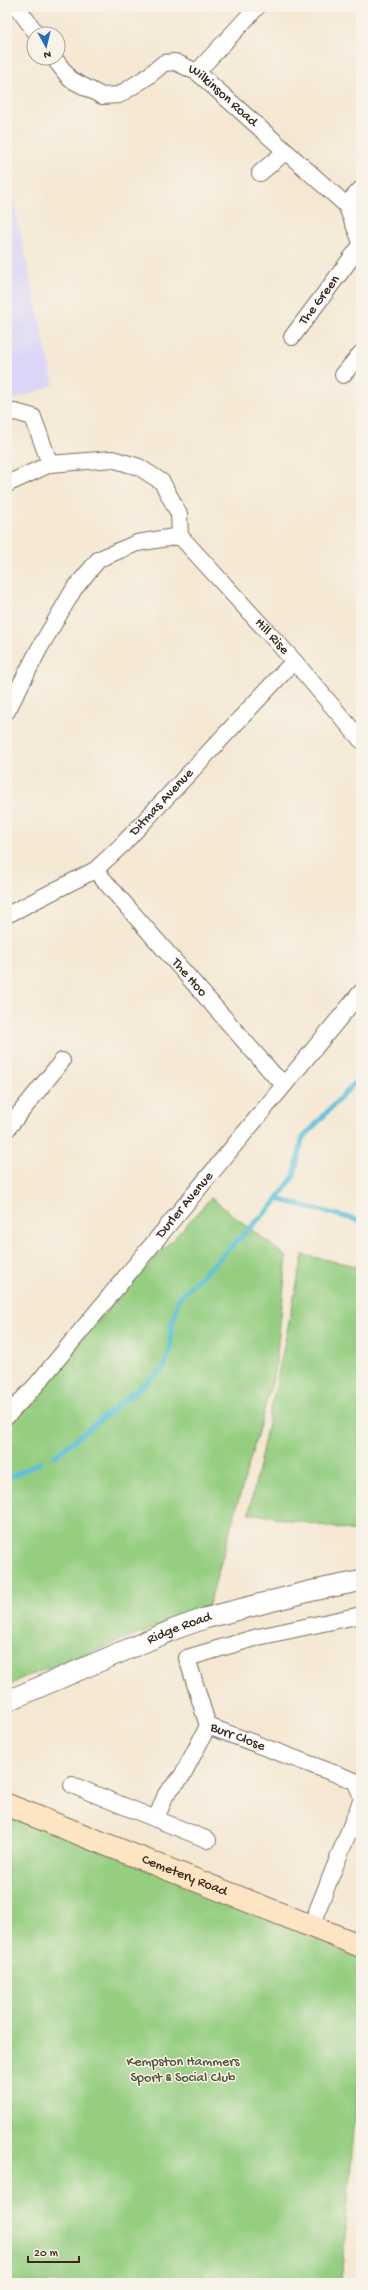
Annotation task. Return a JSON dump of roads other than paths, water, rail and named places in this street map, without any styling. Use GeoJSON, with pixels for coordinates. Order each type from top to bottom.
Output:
{"type":"FeatureCollection","features":[{"type":"Feature","properties":{"kind":"main road","name":"Cemetery Road"},"geometry":{"type":"LineString","coordinates":[[7,1805],[361,1946]]}},
{"type":"Feature","properties":{"kind":"street"},"geometry":{"type":"LineString","coordinates":[[17,7],[31,26]]}},
{"type":"Feature","properties":{"kind":"street"},"geometry":{"type":"LineString","coordinates":[[197,72],[257,7]]}},
{"type":"Feature","properties":{"kind":"street","name":"Wilkinson Road"},"geometry":{"type":"LineString","coordinates":[[60,66],[70,79],[102,96],[119,95],[147,77],[164,63],[175,62],[197,72],[346,205],[361,243]]}},
{"type":"Feature","properties":{"kind":"street"},"geometry":{"type":"LineString","coordinates":[[260,173],[285,152]]}},
{"type":"Feature","properties":{"kind":"street"},"geometry":{"type":"LineString","coordinates":[[346,205],[361,189]]}},
{"type":"Feature","properties":{"kind":"street","name":"The Green"},"geometry":{"type":"LineString","coordinates":[[292,338],[361,243]]}},
{"type":"Feature","properties":{"kind":"street"},"geometry":{"type":"LineString","coordinates":[[343,375],[361,353]]}},
{"type":"Feature","properties":{"kind":"street"},"geometry":{"type":"LineString","coordinates":[[7,413],[15,412],[33,417],[50,464]]}},
{"type":"Feature","properties":{"kind":"street"},"geometry":{"type":"LineString","coordinates":[[7,484],[50,464],[112,459],[139,467],[162,482],[179,514],[180,536],[137,543],[99,559],[74,589],[39,649],[14,687],[7,711]]}},
{"type":"Feature","properties":{"kind":"street","name":"Hill Rise"},"geometry":{"type":"LineString","coordinates":[[180,536],[294,661],[361,740]]}},
{"type":"Feature","properties":{"kind":"street","name":"Ditmas Avenue"},"geometry":{"type":"LineString","coordinates":[[7,915],[95,870],[122,845],[294,661]]}},
{"type":"Feature","properties":{"kind":"street","name":"The Hoo"},"geometry":{"type":"LineString","coordinates":[[95,870],[274,1075],[285,1084]]}},
{"type":"Feature","properties":{"kind":"street","name":"Durler Avenue"},"geometry":{"type":"LineString","coordinates":[[7,1416],[38,1384],[361,992]]}},
{"type":"Feature","properties":{"kind":"street"},"geometry":{"type":"LineString","coordinates":[[7,1129],[62,1061]]}},
{"type":"Feature","properties":{"kind":"street","name":"Ridge Road"},"geometry":{"type":"LineString","coordinates":[[7,1702],[146,1642],[206,1618],[311,1591],[361,1581]]}},
{"type":"Feature","properties":{"kind":"street"},"geometry":{"type":"LineString","coordinates":[[208,1726],[187,1658],[258,1637],[361,1615]]}},
{"type":"Feature","properties":{"kind":"street","name":"Burr Close"},"geometry":{"type":"LineString","coordinates":[[156,1819],[166,1794],[182,1776],[208,1726],[355,1781],[361,1795]]}},
{"type":"Feature","properties":{"kind":"street"},"geometry":{"type":"LineString","coordinates":[[72,1785],[208,1840]]}},
{"type":"Feature","properties":{"kind":"street"},"geometry":{"type":"LineString","coordinates":[[311,1926],[361,1801]]}},
{"type":"Feature","properties":{"kind":"waterway"},"geometry":{"type":"LineString","coordinates":[[55,1456],[164,1368],[170,1350],[171,1328],[179,1298],[273,1205],[294,1176],[302,1139],[361,1076]]}},
{"type":"Feature","properties":{"kind":"waterway"},"geometry":{"type":"LineString","coordinates":[[277,1199],[361,1221]]}},
{"type":"Feature","properties":{"kind":"waterway"},"geometry":{"type":"LineString","coordinates":[[7,1479],[41,1462]]}},
{"type":"Feature","properties":{"kind":"park label","name":"Kempston Hammers Sport & Social Club"},"geometry":{"type":"Point","coordinates":[183,2070]}}]}
